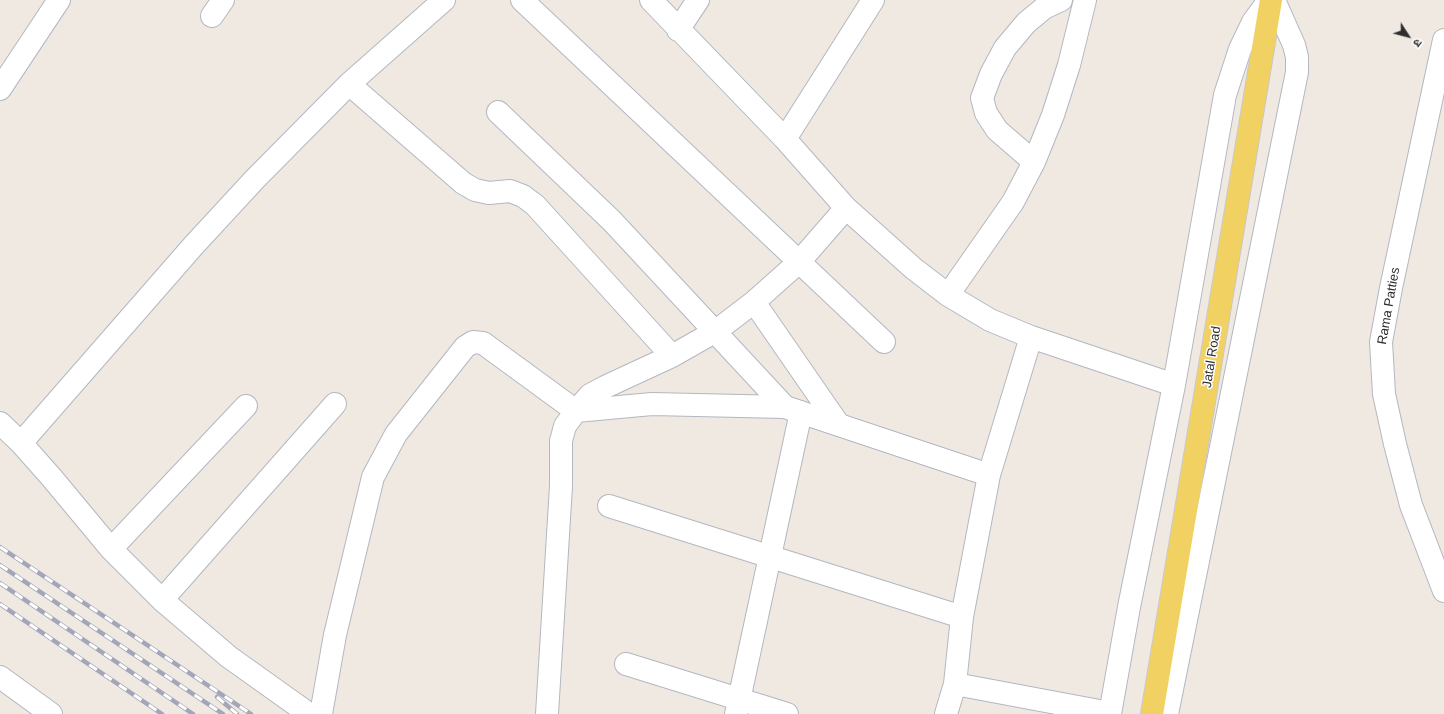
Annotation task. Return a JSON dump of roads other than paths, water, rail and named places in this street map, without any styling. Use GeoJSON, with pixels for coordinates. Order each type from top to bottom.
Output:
{"type":"FeatureCollection","features":[{"type":"Feature","properties":{"kind":"main road","name":"Jatal Road"},"geometry":{"type":"LineString","coordinates":[[1152,714],[1271,0]]}},
{"type":"Feature","properties":{"kind":"street"},"geometry":{"type":"LineString","coordinates":[[0,89],[59,0]]}},
{"type":"Feature","properties":{"kind":"street"},"geometry":{"type":"LineString","coordinates":[[21,443],[194,245],[314,118],[349,84],[444,0]]}},
{"type":"Feature","properties":{"kind":"street"},"geometry":{"type":"LineString","coordinates":[[651,0],[678,30],[785,139],[846,208],[913,268],[948,295],[990,320],[1031,337],[1174,385]]}},
{"type":"Feature","properties":{"kind":"street"},"geometry":{"type":"LineString","coordinates":[[678,30],[698,0]]}},
{"type":"Feature","properties":{"kind":"street"},"geometry":{"type":"LineString","coordinates":[[785,139],[874,0]]}},
{"type":"Feature","properties":{"kind":"street"},"geometry":{"type":"LineString","coordinates":[[1034,162],[997,130],[986,113],[982,98],[991,74],[1005,48],[1026,23],[1044,8],[1061,0]]}},
{"type":"Feature","properties":{"kind":"street"},"geometry":{"type":"LineString","coordinates":[[948,295],[1013,202],[1034,162],[1054,115],[1069,65],[1085,0]]}},
{"type":"Feature","properties":{"kind":"street"},"geometry":{"type":"LineString","coordinates":[[955,684],[1110,713],[1129,607],[1174,385],[1225,95],[1233,68],[1252,22],[1271,0],[1294,45],[1297,57],[1297,72],[1167,714]]}},
{"type":"Feature","properties":{"kind":"street"},"geometry":{"type":"LineString","coordinates":[[535,4],[799,262],[884,342]]}},
{"type":"Feature","properties":{"kind":"street","name":"Rama Patties"},"geometry":{"type":"LineString","coordinates":[[1444,40],[1381,342],[1384,394],[1395,444],[1411,505],[1444,591]]}},
{"type":"Feature","properties":{"kind":"street"},"geometry":{"type":"LineString","coordinates":[[349,84],[463,183],[475,190],[489,193],[510,191],[523,196],[535,205],[672,356]]}},
{"type":"Feature","properties":{"kind":"street"},"geometry":{"type":"LineString","coordinates":[[498,112],[612,221],[793,410]]}},
{"type":"Feature","properties":{"kind":"street"},"geometry":{"type":"LineString","coordinates":[[547,714],[561,486],[561,441],[565,426],[590,395],[672,356],[716,331],[754,302],[799,262],[846,208]]}},
{"type":"Feature","properties":{"kind":"street"},"geometry":{"type":"LineString","coordinates":[[754,302],[839,425]]}},
{"type":"Feature","properties":{"kind":"street"},"geometry":{"type":"LineString","coordinates":[[946,714],[955,684],[962,617],[989,475],[1031,337]]}},
{"type":"Feature","properties":{"kind":"street"},"geometry":{"type":"LineString","coordinates":[[321,714],[335,635],[373,477],[396,434],[465,347],[474,342],[483,343],[576,411],[652,404],[793,410],[989,475]]}},
{"type":"Feature","properties":{"kind":"street"},"geometry":{"type":"LineString","coordinates":[[162,600],[336,404]]}},
{"type":"Feature","properties":{"kind":"street"},"geometry":{"type":"LineString","coordinates":[[111,549],[246,406]]}},
{"type":"Feature","properties":{"kind":"street"},"geometry":{"type":"LineString","coordinates":[[737,706],[769,556],[793,410]]}},
{"type":"Feature","properties":{"kind":"street"},"geometry":{"type":"LineString","coordinates":[[0,423],[21,443],[52,478],[111,549],[162,600],[229,657],[309,714]]}},
{"type":"Feature","properties":{"kind":"street"},"geometry":{"type":"LineString","coordinates":[[609,506],[962,617]]}},
{"type":"Feature","properties":{"kind":"street"},"geometry":{"type":"LineString","coordinates":[[626,664],[737,706],[787,714]]}},
{"type":"Feature","properties":{"kind":"street"},"geometry":{"type":"LineString","coordinates":[[0,677],[51,714]]}},
{"type":"Feature","properties":{"kind":"railway"},"geometry":{"type":"LineString","coordinates":[[0,547],[251,714]]}},
{"type":"Feature","properties":{"kind":"railway"},"geometry":{"type":"LineString","coordinates":[[0,565],[223,714]]}},
{"type":"Feature","properties":{"kind":"railway"},"geometry":{"type":"LineString","coordinates":[[0,583],[193,714]]}},
{"type":"Feature","properties":{"kind":"railway"},"geometry":{"type":"LineString","coordinates":[[0,604],[162,714]]}},
{"type":"Feature","properties":{"kind":"railway"},"geometry":{"type":"LineString","coordinates":[[217,697],[237,714]]}}]}
